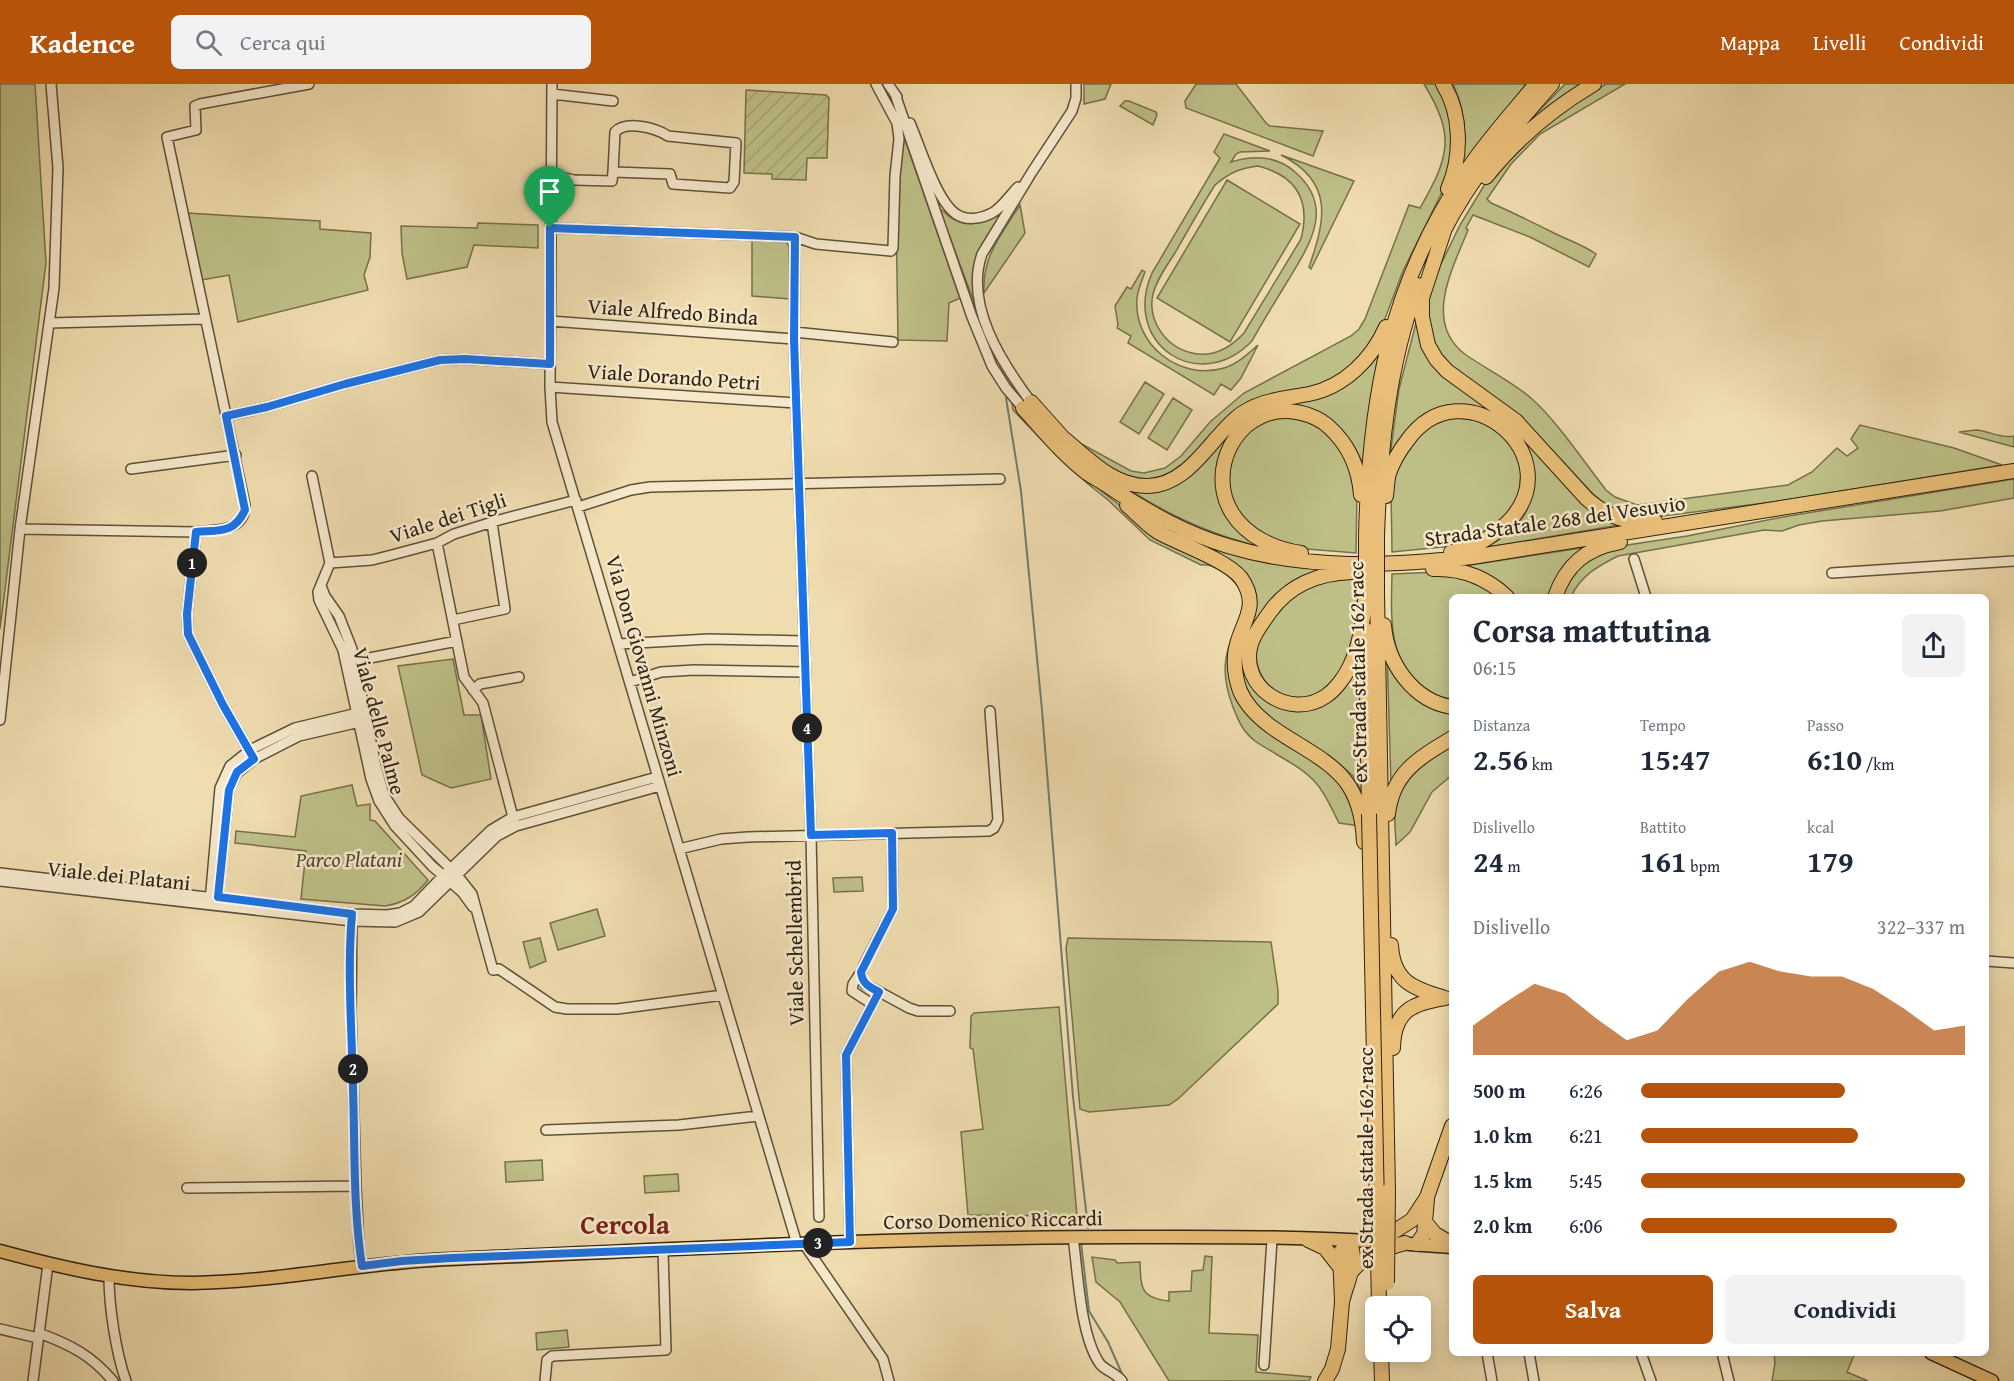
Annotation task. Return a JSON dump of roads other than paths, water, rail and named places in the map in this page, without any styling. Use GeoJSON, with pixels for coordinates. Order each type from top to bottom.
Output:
{"type":"FeatureCollection","features":[{"type":"Feature","properties":{"kind":"highway"},"geometry":{"type":"LineString","coordinates":[[1423,247],[1439,205],[1453,177],[1457,150],[1456,116],[1443,84]]}},
{"type":"Feature","properties":{"kind":"highway","name":"ex Strada statale 162 racc"},"geometry":{"type":"LineString","coordinates":[[1388,1296],[1382,861],[1369,465],[1376,406],[1389,342],[1409,276],[1423,247],[1468,168],[1536,84]]}},
{"type":"Feature","properties":{"kind":"highway","name":"ex Strada statale 162 racc"},"geometry":{"type":"LineString","coordinates":[[1371,536],[1382,442],[1396,356],[1416,292],[1446,225],[1461,200],[1510,131],[1552,84]]}},
{"type":"Feature","properties":{"kind":"highway"},"geometry":{"type":"LineString","coordinates":[[1461,200],[1473,193],[1510,148],[1533,126],[1594,84]]}},
{"type":"Feature","properties":{"kind":"highway"},"geometry":{"type":"LineString","coordinates":[[1446,225],[1422,298],[1422,317],[1428,345],[1436,359],[1447,371],[1516,421],[1587,500],[1614,517],[1627,522],[1641,522],[1699,516],[1737,516]]}},
{"type":"Feature","properties":{"kind":"highway"},"geometry":{"type":"LineString","coordinates":[[1062,437],[1117,479],[1148,486],[1169,481],[1188,468],[1236,418],[1253,407],[1272,400],[1312,393],[1331,386],[1354,371],[1372,352],[1382,337],[1400,289],[1409,276]]}},
{"type":"Feature","properties":{"kind":"highway","name":"Strada Statale 268 del Vesuvio"},"geometry":{"type":"LineString","coordinates":[[1027,405],[1114,490]]}},
{"type":"Feature","properties":{"kind":"highway","name":"Strada Statale 268 del Vesuvio"},"geometry":{"type":"LineString","coordinates":[[1027,405],[1086,473],[1164,520],[1227,546],[1278,558],[1355,564],[1407,563],[1495,554],[2014,471]]}},
{"type":"Feature","properties":{"kind":"highway"},"geometry":{"type":"LineString","coordinates":[[1355,564],[1328,556],[1288,551],[1274,546],[1252,534],[1238,520],[1227,502],[1223,490],[1222,473],[1225,456],[1243,428],[1272,412],[1284,411],[1308,415],[1323,421],[1338,435],[1350,452],[1371,536]]}},
{"type":"Feature","properties":{"kind":"highway"},"geometry":{"type":"LineString","coordinates":[[1371,536],[1389,473],[1400,450],[1413,432],[1423,424],[1443,414],[1456,411],[1482,415],[1497,422],[1520,446],[1526,461],[1527,483],[1519,509],[1496,533],[1459,551],[1416,555],[1361,572],[1327,574],[1310,579],[1292,589],[1277,602],[1251,643],[1249,658],[1251,673],[1259,687],[1270,697],[1284,703],[1312,703],[1326,696],[1349,668],[1359,642],[1372,592]]}},
{"type":"Feature","properties":{"kind":"highway"},"geometry":{"type":"LineString","coordinates":[[1086,473],[1157,531],[1193,548],[1239,576],[1249,592],[1251,606],[1235,655],[1240,691],[1260,719],[1328,762],[1353,792],[1365,814]]}},
{"type":"Feature","properties":{"kind":"highway"},"geometry":{"type":"LineString","coordinates":[[1556,594],[1569,567],[1583,555],[1613,543],[1672,531],[1709,520]]}},
{"type":"Feature","properties":{"kind":"highway"},"geometry":{"type":"LineString","coordinates":[[1407,563],[1432,569],[1450,568],[1464,572],[1482,579],[1503,594]]}},
{"type":"Feature","properties":{"kind":"highway"},"geometry":{"type":"LineString","coordinates":[[1372,592],[1384,615],[1385,635],[1393,659],[1401,673],[1412,687],[1426,698],[1449,707]]}},
{"type":"Feature","properties":{"kind":"highway","name":"ex Strada statale 162 racc"},"geometry":{"type":"LineString","coordinates":[[1372,592],[1365,814],[1373,951],[1379,1296]]}},
{"type":"Feature","properties":{"kind":"highway"},"geometry":{"type":"LineString","coordinates":[[1449,740],[1421,756],[1399,781],[1390,799],[1386,850],[1382,861],[1386,872],[1392,953],[1398,972],[1405,981],[1417,989],[1449,999]]}},
{"type":"Feature","properties":{"kind":"highway"},"geometry":{"type":"LineString","coordinates":[[1388,1191],[1391,1174],[1393,1041],[1396,1028],[1405,1013],[1421,1002],[1449,999]]}},
{"type":"Feature","properties":{"kind":"highway"},"geometry":{"type":"LineString","coordinates":[[1345,1269],[1380,1250],[1411,1244],[1424,1234],[1419,1221],[1449,1134]]}},
{"type":"Feature","properties":{"kind":"highway"},"geometry":{"type":"LineString","coordinates":[[1379,1241],[1419,1221]]}},
{"type":"Feature","properties":{"kind":"highway"},"geometry":{"type":"LineString","coordinates":[[1419,1221],[1449,1243]]}},
{"type":"Feature","properties":{"kind":"highway"},"geometry":{"type":"LineString","coordinates":[[1308,1240],[1325,1248],[1345,1269]]}},
{"type":"Feature","properties":{"kind":"highway"},"geometry":{"type":"LineString","coordinates":[[1325,1381],[1332,1369],[1338,1349],[1345,1269],[1340,1253],[1347,1240]]}},
{"type":"Feature","properties":{"kind":"highway"},"geometry":{"type":"LineString","coordinates":[[1381,1362],[1382,1381]]}},
{"type":"Feature","properties":{"kind":"highway"},"geometry":{"type":"LineString","coordinates":[[1389,1362],[1389,1381]]}},
{"type":"Feature","properties":{"kind":"main road","name":"Corso Domenico Riccardi"},"geometry":{"type":"LineString","coordinates":[[0,1251],[109,1277],[194,1283],[269,1278],[402,1261],[850,1242],[1073,1237],[1347,1240],[1449,1245]]}},
{"type":"Feature","properties":{"kind":"main road"},"geometry":{"type":"LineString","coordinates":[[1938,1356],[1992,1381]]}},
{"type":"Feature","properties":{"kind":"street"},"geometry":{"type":"LineString","coordinates":[[0,720],[20,529],[54,288],[58,168],[51,84]]}},
{"type":"Feature","properties":{"kind":"street"},"geometry":{"type":"LineString","coordinates":[[20,529],[196,532],[228,529],[240,521],[245,505],[236,455],[204,319],[167,137],[196,130],[194,111],[195,106],[200,104],[309,84]]}},
{"type":"Feature","properties":{"kind":"street"},"geometry":{"type":"LineString","coordinates":[[550,228],[795,237],[816,244],[891,251],[899,140],[897,123],[876,84]]}},
{"type":"Feature","properties":{"kind":"street"},"geometry":{"type":"LineString","coordinates":[[888,84],[907,115],[945,201],[957,215],[969,219],[980,218],[994,212],[1032,172]]}},
{"type":"Feature","properties":{"kind":"street"},"geometry":{"type":"LineString","coordinates":[[1027,405],[995,345],[981,307],[977,289],[977,270],[982,254],[1072,111],[1076,98],[1076,84]]}},
{"type":"Feature","properties":{"kind":"street"},"geometry":{"type":"LineString","coordinates":[[552,89],[613,101]]}},
{"type":"Feature","properties":{"kind":"street","name":"Via Don Giovanni Minzoni"},"geometry":{"type":"LineString","coordinates":[[552,89],[550,228],[552,422],[758,1116],[801,1244],[883,1359],[889,1381]]}},
{"type":"Feature","properties":{"kind":"street"},"geometry":{"type":"LineString","coordinates":[[895,94],[972,317],[992,366],[1006,388],[1027,405]]}},
{"type":"Feature","properties":{"kind":"street"},"geometry":{"type":"LineString","coordinates":[[551,175],[574,180],[612,182],[615,132],[626,126],[659,130],[668,136],[736,143],[735,182],[730,188],[673,184],[670,174],[613,172]]}},
{"type":"Feature","properties":{"kind":"street","name":"Viale Schellembrid"},"geometry":{"type":"LineString","coordinates":[[795,237],[794,335],[811,835],[819,1217]]}},
{"type":"Feature","properties":{"kind":"street"},"geometry":{"type":"LineString","coordinates":[[49,323],[204,319]]}},
{"type":"Feature","properties":{"kind":"street","name":"Viale Alfredo Binda"},"geometry":{"type":"LineString","coordinates":[[550,321],[893,342]]}},
{"type":"Feature","properties":{"kind":"street"},"geometry":{"type":"LineString","coordinates":[[226,416],[440,360],[465,359],[550,364]]}},
{"type":"Feature","properties":{"kind":"street","name":"Viale Dorando Petri"},"geometry":{"type":"LineString","coordinates":[[550,387],[796,403]]}},
{"type":"Feature","properties":{"kind":"street"},"geometry":{"type":"LineString","coordinates":[[131,469],[236,455]]}},
{"type":"Feature","properties":{"kind":"street"},"geometry":{"type":"LineString","coordinates":[[312,476],[330,563]]}},
{"type":"Feature","properties":{"kind":"street","name":"Viale dei Tigli"},"geometry":{"type":"LineString","coordinates":[[330,563],[372,560],[437,543],[454,534],[492,523],[650,487],[1000,479]]}},
{"type":"Feature","properties":{"kind":"street"},"geometry":{"type":"LineString","coordinates":[[453,620],[506,609],[492,523]]}},
{"type":"Feature","properties":{"kind":"street"},"geometry":{"type":"LineString","coordinates":[[196,532],[187,614],[188,634],[223,705],[252,755]]}},
{"type":"Feature","properties":{"kind":"street"},"geometry":{"type":"LineString","coordinates":[[437,543],[464,677],[483,703],[514,822]]}},
{"type":"Feature","properties":{"kind":"street"},"geometry":{"type":"LineString","coordinates":[[1634,559],[1645,594]]}},
{"type":"Feature","properties":{"kind":"street"},"geometry":{"type":"LineString","coordinates":[[1832,573],[2014,561]]}},
{"type":"Feature","properties":{"kind":"street","name":"Viale delle Palme"},"geometry":{"type":"LineString","coordinates":[[330,563],[318,592],[321,607],[351,661],[361,716],[384,795],[399,819],[450,875],[478,914],[493,970],[499,969],[555,1007],[567,1009],[617,1009],[723,995]]}},
{"type":"Feature","properties":{"kind":"street"},"geometry":{"type":"LineString","coordinates":[[619,644],[709,639],[804,641]]}},
{"type":"Feature","properties":{"kind":"street"},"geometry":{"type":"LineString","coordinates":[[351,661],[457,641]]}},
{"type":"Feature","properties":{"kind":"street"},"geometry":{"type":"LineString","coordinates":[[630,682],[661,672],[805,672]]}},
{"type":"Feature","properties":{"kind":"street"},"geometry":{"type":"LineString","coordinates":[[473,690],[480,684],[519,677]]}},
{"type":"Feature","properties":{"kind":"street"},"geometry":{"type":"LineString","coordinates":[[680,849],[734,838],[989,831],[994,828],[998,820],[990,711]]}},
{"type":"Feature","properties":{"kind":"street"},"geometry":{"type":"LineString","coordinates":[[214,901],[220,788],[230,766],[295,728],[361,716]]}},
{"type":"Feature","properties":{"kind":"street","name":"Viale dei Platani"},"geometry":{"type":"LineString","coordinates":[[0,873],[352,917],[387,915],[400,913],[414,906],[450,875],[491,830],[659,781]]}},
{"type":"Feature","properties":{"kind":"street"},"geometry":{"type":"LineString","coordinates":[[872,1004],[852,991],[853,984],[893,909],[892,833]]}},
{"type":"Feature","properties":{"kind":"street","name":"Viale dei Platani"},"geometry":{"type":"LineString","coordinates":[[0,880],[214,901]]}},
{"type":"Feature","properties":{"kind":"street"},"geometry":{"type":"LineString","coordinates":[[352,917],[351,1012],[356,1186],[362,1266]]}},
{"type":"Feature","properties":{"kind":"street"},"geometry":{"type":"LineString","coordinates":[[1989,961],[2014,963]]}},
{"type":"Feature","properties":{"kind":"street"},"geometry":{"type":"LineString","coordinates":[[861,972],[864,984],[918,1011],[950,1011]]}},
{"type":"Feature","properties":{"kind":"street"},"geometry":{"type":"LineString","coordinates":[[850,1242],[846,1055],[879,992]]}},
{"type":"Feature","properties":{"kind":"street"},"geometry":{"type":"LineString","coordinates":[[546,1131],[679,1125],[758,1116]]}},
{"type":"Feature","properties":{"kind":"street"},"geometry":{"type":"LineString","coordinates":[[187,1188],[356,1186]]}},
{"type":"Feature","properties":{"kind":"street"},"geometry":{"type":"LineString","coordinates":[[1073,1237],[1084,1319],[1089,1339],[1100,1364],[1116,1374],[1122,1381]]}},
{"type":"Feature","properties":{"kind":"street"},"geometry":{"type":"LineString","coordinates":[[1264,1365],[1272,1239]]}},
{"type":"Feature","properties":{"kind":"street"},"geometry":{"type":"LineString","coordinates":[[545,1381],[547,1360],[552,1356],[666,1350],[663,1250]]}},
{"type":"Feature","properties":{"kind":"street"},"geometry":{"type":"LineString","coordinates":[[33,1381],[48,1264]]}},
{"type":"Feature","properties":{"kind":"street"},"geometry":{"type":"LineString","coordinates":[[109,1277],[120,1362],[126,1381]]}},
{"type":"Feature","properties":{"kind":"street"},"geometry":{"type":"LineString","coordinates":[[0,1329],[57,1340],[90,1357],[113,1381]]}},
{"type":"Feature","properties":{"kind":"street"},"geometry":{"type":"LineString","coordinates":[[1488,1356],[1492,1381]]}},
{"type":"Feature","properties":{"kind":"street"},"geometry":{"type":"LineString","coordinates":[[1530,1356],[1534,1381]]}},
{"type":"Feature","properties":{"kind":"street"},"geometry":{"type":"LineString","coordinates":[[1642,1356],[1651,1381]]}},
{"type":"Feature","properties":{"kind":"street"},"geometry":{"type":"LineString","coordinates":[[1723,1356],[1729,1381]]}},
{"type":"Feature","properties":{"kind":"waterway"},"geometry":{"type":"LineString","coordinates":[[1006,398],[1021,491],[1042,710],[1073,1097],[1088,1228]]}},
{"type":"Feature","properties":{"kind":"waterway"},"geometry":{"type":"LineString","coordinates":[[1081,1243],[1089,1311],[1108,1342],[1123,1376]]}},
{"type":"Feature","properties":{"kind":"district","name":"Cercola"},"geometry":{"type":"Point","coordinates":[625,1225]}},
{"type":"Feature","properties":{"kind":"park label","name":"Parco Platani"},"geometry":{"type":"Point","coordinates":[349,860]}}]}
